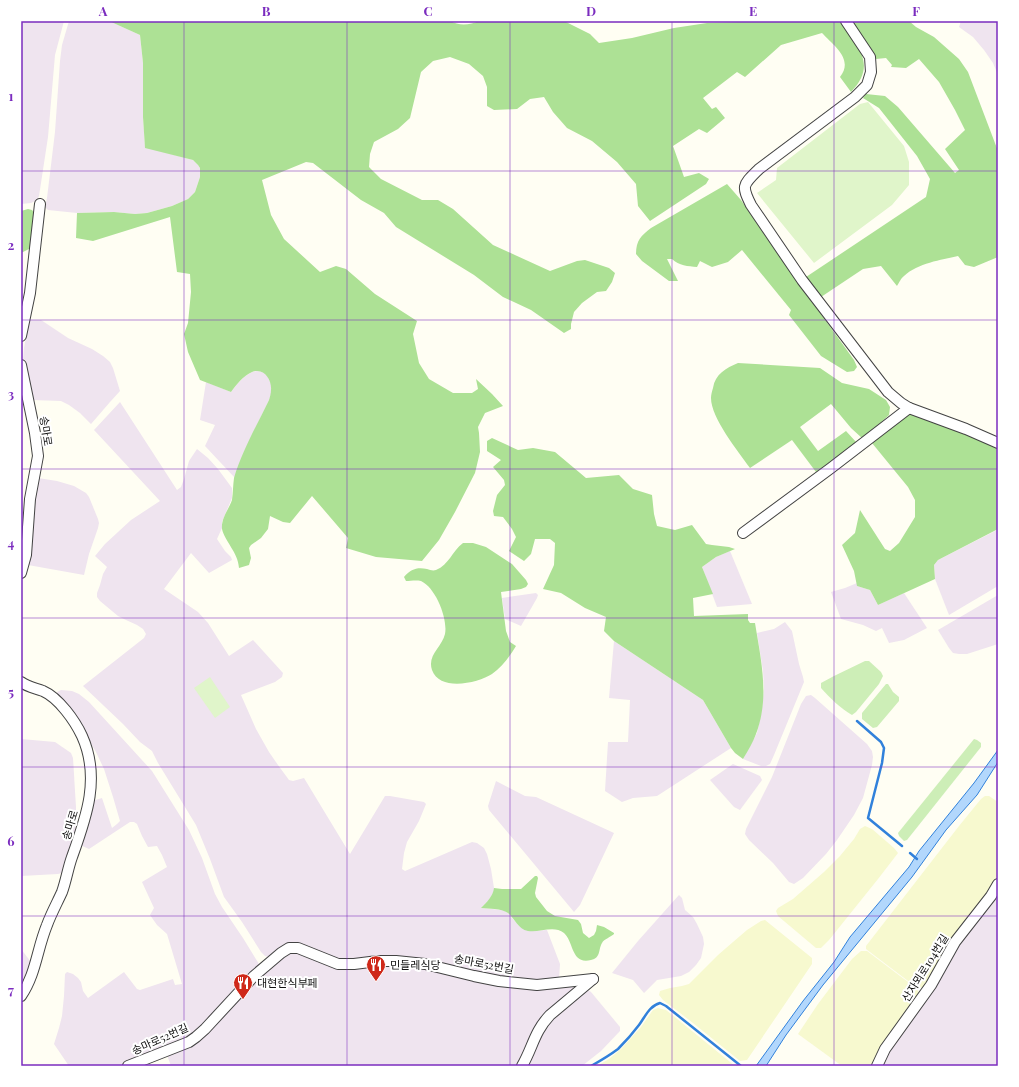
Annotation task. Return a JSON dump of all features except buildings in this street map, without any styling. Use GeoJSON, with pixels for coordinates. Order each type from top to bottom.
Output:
{"type":"FeatureCollection","features":[{"type":"Feature","properties":{"kind":"street"},"geometry":{"type":"LineString","coordinates":[[846,21],[870,57],[871,72],[867,85],[855,96],[759,169],[746,182],[744,192],[751,205],[807,287],[888,392],[909,408],[966,429],[998,443]]}},
{"type":"Feature","properties":{"kind":"street"},"geometry":{"type":"LineString","coordinates":[[21,336],[30,293],[40,204]]}},
{"type":"Feature","properties":{"kind":"street","name":"송마로"},"geometry":{"type":"LineString","coordinates":[[21,365],[38,456],[30,499],[26,555],[21,573]]}},
{"type":"Feature","properties":{"kind":"street"},"geometry":{"type":"LineString","coordinates":[[743,533],[832,468],[909,408]]}},
{"type":"Feature","properties":{"kind":"street","name":"송마로"},"geometry":{"type":"LineString","coordinates":[[21,682],[29,687],[43,691],[50,695],[61,705],[77,727],[86,745],[91,787],[87,811],[79,840],[62,891],[47,925],[31,978],[21,996]]}},
{"type":"Feature","properties":{"kind":"street","name":"산자뫼로104번길"},"geometry":{"type":"LineString","coordinates":[[877,1066],[880,1057],[889,1043],[931,985],[955,942],[991,896],[998,884]]}},
{"type":"Feature","properties":{"kind":"street","name":"송마로52번길"},"geometry":{"type":"LineString","coordinates":[[128,1066],[189,1042],[196,1037],[254,976],[281,952],[289,948],[298,948],[338,964],[378,961],[425,964],[499,981],[537,985],[593,979],[550,1015],[545,1021],[534,1038],[522,1066]]}},
{"type":"Feature","properties":{"kind":"shaded area"},"geometry":{"type":"Polygon","coordinates":[[[21,21],[64,21],[55,55],[48,137],[39,196],[37,200],[31,203],[21,204],[21,21]]]}},
{"type":"Feature","properties":{"kind":"shaded area"},"geometry":{"type":"Polygon","coordinates":[[[69,21],[109,21],[140,35],[143,63],[143,117],[145,147],[193,160],[198,165],[200,168],[200,177],[195,192],[188,199],[172,206],[147,213],[135,214],[114,212],[77,213],[48,210],[45,207],[55,132],[62,45],[69,21]]]}},
{"type":"Feature","properties":{"kind":"shaded area"},"geometry":{"type":"Polygon","coordinates":[[[961,21],[998,21],[998,75],[993,63],[984,50],[973,37],[959,27],[961,21]]]}},
{"type":"Feature","properties":{"kind":"shaded area"},"geometry":{"type":"Polygon","coordinates":[[[29,320],[41,320],[68,338],[92,349],[110,362],[120,391],[91,424],[80,413],[61,401],[32,400],[23,360],[29,320]]]}},
{"type":"Feature","properties":{"kind":"shaded area"},"geometry":{"type":"Polygon","coordinates":[[[257,371],[264,372],[268,377],[272,392],[244,452],[235,478],[205,446],[215,425],[200,420],[206,382],[231,392],[244,377],[257,371]]]}},
{"type":"Feature","properties":{"kind":"shaded area"},"geometry":{"type":"Polygon","coordinates":[[[120,402],[177,490],[181,487],[189,461],[197,449],[218,469],[232,488],[232,498],[217,539],[232,560],[209,573],[191,553],[164,589],[198,612],[208,623],[229,656],[253,640],[283,673],[282,677],[275,682],[241,695],[256,729],[269,752],[289,780],[293,781],[304,778],[350,854],[385,796],[424,802],[426,804],[419,821],[407,842],[402,869],[405,871],[472,842],[477,843],[484,848],[487,854],[494,888],[494,892],[481,908],[503,910],[508,913],[519,926],[530,931],[547,930],[560,964],[559,980],[540,981],[370,959],[337,959],[303,947],[269,957],[265,956],[261,952],[224,897],[196,825],[152,751],[140,742],[83,686],[144,638],[146,634],[143,629],[137,625],[118,616],[97,597],[103,574],[107,567],[95,556],[105,544],[131,520],[160,501],[94,430],[120,402]]]}},
{"type":"Feature","properties":{"kind":"shaded area"},"geometry":{"type":"Polygon","coordinates":[[[38,478],[74,486],[86,493],[89,497],[99,523],[84,575],[28,565],[38,478]]]}},
{"type":"Feature","properties":{"kind":"shaded area"},"geometry":{"type":"Polygon","coordinates":[[[997,530],[998,586],[949,615],[935,579],[934,565],[938,560],[997,530]]]}},
{"type":"Feature","properties":{"kind":"shaded area"},"geometry":{"type":"Polygon","coordinates":[[[730,551],[752,604],[717,607],[702,567],[716,557],[730,551]]]}},
{"type":"Feature","properties":{"kind":"shaded area"},"geometry":{"type":"Polygon","coordinates":[[[857,583],[857,586],[870,590],[878,605],[904,593],[927,628],[904,640],[889,643],[882,628],[876,631],[863,625],[841,619],[831,592],[857,583]]]}},
{"type":"Feature","properties":{"kind":"shaded area"},"geometry":{"type":"Polygon","coordinates":[[[536,593],[538,595],[537,598],[521,626],[505,619],[502,598],[536,593]]]}},
{"type":"Feature","properties":{"kind":"shaded area"},"geometry":{"type":"Polygon","coordinates":[[[998,595],[998,644],[967,654],[953,653],[938,630],[998,595]]]}},
{"type":"Feature","properties":{"kind":"shaded area"},"geometry":{"type":"Polygon","coordinates":[[[785,622],[792,631],[804,682],[770,764],[761,766],[743,759],[757,733],[762,709],[764,688],[763,671],[757,633],[774,629],[785,622]]]}},
{"type":"Feature","properties":{"kind":"shaded area"},"geometry":{"type":"Polygon","coordinates":[[[614,641],[703,700],[731,748],[657,796],[633,798],[622,802],[605,791],[608,742],[628,742],[630,700],[609,698],[614,641]]]}},
{"type":"Feature","properties":{"kind":"shaded area"},"geometry":{"type":"Polygon","coordinates":[[[61,690],[72,691],[79,694],[89,702],[152,771],[189,830],[202,858],[215,894],[222,907],[260,967],[191,1037],[120,1066],[69,1066],[54,1044],[62,1016],[65,974],[67,972],[78,978],[81,982],[83,991],[88,998],[124,972],[137,989],[140,990],[173,979],[175,985],[182,984],[167,934],[157,925],[150,915],[154,908],[142,882],[167,867],[157,846],[148,847],[137,824],[134,822],[130,822],[89,849],[80,845],[92,801],[102,798],[112,828],[120,821],[104,769],[85,734],[57,696],[57,692],[61,690]]]}},
{"type":"Feature","properties":{"kind":"shaded area"},"geometry":{"type":"Polygon","coordinates":[[[811,695],[867,744],[872,751],[873,757],[863,798],[854,815],[826,854],[803,878],[794,884],[789,882],[745,834],[746,829],[772,777],[801,704],[806,696],[811,695]]]}},
{"type":"Feature","properties":{"kind":"shaded area"},"geometry":{"type":"Polygon","coordinates":[[[21,739],[55,742],[71,753],[73,758],[76,807],[75,842],[62,873],[21,876],[21,739]]]}},
{"type":"Feature","properties":{"kind":"shaded area"},"geometry":{"type":"Polygon","coordinates":[[[733,764],[760,776],[762,780],[740,810],[734,807],[710,780],[733,764]]]}},
{"type":"Feature","properties":{"kind":"shaded area"},"geometry":{"type":"Polygon","coordinates":[[[496,781],[525,796],[536,797],[614,833],[580,905],[574,912],[489,810],[488,806],[496,781]]]}},
{"type":"Feature","properties":{"kind":"shaded area"},"geometry":{"type":"Polygon","coordinates":[[[679,895],[682,898],[685,910],[693,917],[703,937],[704,944],[701,958],[689,972],[681,976],[657,980],[644,993],[633,980],[612,973],[679,895]]]}},
{"type":"Feature","properties":{"kind":"shaded area"},"geometry":{"type":"Polygon","coordinates":[[[998,895],[998,1066],[880,1066],[883,1059],[959,944],[998,895]]]}},
{"type":"Feature","properties":{"kind":"shaded area"},"geometry":{"type":"Polygon","coordinates":[[[21,949],[31,962],[21,990],[21,949]]]}},
{"type":"Feature","properties":{"kind":"shaded area"},"geometry":{"type":"Polygon","coordinates":[[[291,952],[297,952],[337,967],[401,965],[577,985],[577,987],[551,1009],[519,1066],[171,1066],[167,1055],[192,1044],[251,984],[277,961],[291,952]]]}},
{"type":"Feature","properties":{"kind":"shaded area"},"geometry":{"type":"Polygon","coordinates":[[[588,990],[620,1027],[620,1031],[601,1051],[582,1066],[525,1066],[549,1021],[588,990]]]}},
{"type":"Feature","properties":{"kind":"green space"},"geometry":{"type":"Polygon","coordinates":[[[109,21],[450,21],[457,24],[464,24],[479,21],[564,21],[590,34],[599,43],[707,23],[840,21],[858,47],[864,64],[863,73],[859,82],[851,92],[840,77],[844,70],[844,59],[837,48],[822,33],[781,45],[745,77],[737,72],[703,98],[712,109],[716,107],[725,118],[707,133],[699,129],[673,146],[684,177],[699,173],[709,179],[706,184],[650,221],[638,206],[636,184],[617,162],[592,141],[567,128],[553,112],[544,97],[530,99],[517,109],[494,110],[487,106],[487,87],[483,76],[469,64],[450,57],[433,61],[421,72],[410,118],[398,129],[374,142],[370,154],[369,167],[381,179],[422,200],[438,200],[453,209],[493,245],[550,271],[577,261],[585,260],[609,268],[615,273],[612,282],[606,291],[597,292],[582,303],[574,312],[571,329],[564,333],[531,310],[503,297],[474,275],[396,227],[384,213],[361,200],[313,163],[306,162],[262,180],[271,215],[284,239],[320,272],[336,266],[346,269],[375,294],[417,321],[413,334],[419,363],[429,379],[453,393],[472,393],[478,389],[476,379],[503,406],[485,413],[478,427],[480,452],[475,473],[439,540],[422,561],[376,557],[346,548],[348,538],[312,496],[290,523],[283,522],[270,516],[268,529],[261,538],[249,548],[251,558],[249,565],[239,568],[236,557],[222,529],[222,525],[232,500],[234,478],[237,468],[269,399],[271,386],[269,379],[260,371],[252,372],[243,378],[231,392],[200,380],[188,352],[184,334],[188,323],[191,292],[190,274],[177,272],[170,217],[93,241],[76,238],[77,213],[114,212],[135,214],[147,213],[172,206],[188,199],[195,192],[200,177],[200,168],[193,160],[145,148],[143,117],[143,63],[140,35],[109,21]]]}},
{"type":"Feature","properties":{"kind":"green space"},"geometry":{"type":"Polygon","coordinates":[[[849,21],[909,21],[916,27],[934,37],[959,59],[968,72],[998,151],[998,257],[974,267],[965,265],[958,256],[923,265],[902,278],[897,286],[881,266],[863,269],[821,297],[806,277],[926,197],[930,179],[917,156],[879,108],[863,98],[866,94],[885,96],[898,107],[955,173],[959,170],[945,149],[965,130],[939,82],[919,59],[906,68],[891,67],[892,65],[886,58],[876,59],[849,21]]]}},
{"type":"Feature","properties":{"kind":"green space"},"geometry":{"type":"Polygon","coordinates":[[[868,102],[904,146],[909,162],[909,185],[892,205],[814,263],[757,193],[776,180],[777,168],[860,104],[868,102]]]}},
{"type":"Feature","properties":{"kind":"green space"},"geometry":{"type":"Polygon","coordinates":[[[727,184],[741,200],[854,360],[857,367],[854,371],[847,372],[821,356],[789,315],[791,310],[742,250],[728,262],[712,267],[700,261],[697,267],[684,265],[672,259],[667,259],[678,281],[669,281],[642,261],[636,254],[638,242],[644,233],[727,184]]]}},
{"type":"Feature","properties":{"kind":"green space"},"geometry":{"type":"Polygon","coordinates":[[[28,209],[32,210],[35,214],[32,244],[29,249],[21,253],[21,211],[28,209]]]}},
{"type":"Feature","properties":{"kind":"green space"},"geometry":{"type":"Polygon","coordinates":[[[738,363],[820,368],[842,383],[869,389],[886,400],[890,407],[889,415],[863,439],[851,428],[831,404],[800,427],[818,451],[846,431],[857,443],[816,472],[792,440],[750,468],[732,444],[720,424],[715,415],[711,398],[714,383],[719,375],[725,369],[738,363]]]}},
{"type":"Feature","properties":{"kind":"green space"},"geometry":{"type":"Polygon","coordinates":[[[912,412],[927,417],[998,449],[998,529],[938,560],[934,565],[935,579],[878,605],[870,590],[857,586],[854,571],[842,545],[855,533],[860,510],[885,549],[890,551],[899,543],[915,517],[915,500],[908,487],[872,443],[902,416],[912,412]]]}},
{"type":"Feature","properties":{"kind":"green space"},"geometry":{"type":"Polygon","coordinates":[[[492,438],[518,450],[533,448],[555,452],[586,478],[619,475],[633,489],[652,495],[657,526],[675,530],[692,525],[706,544],[735,549],[716,557],[702,567],[713,594],[693,598],[694,616],[748,614],[748,620],[750,623],[755,623],[762,665],[763,707],[756,734],[743,759],[731,748],[703,700],[614,641],[604,631],[606,617],[585,608],[561,593],[543,589],[554,565],[555,543],[550,539],[535,539],[531,554],[524,561],[509,551],[516,537],[503,517],[494,516],[493,511],[497,495],[505,485],[504,480],[493,467],[501,460],[487,451],[487,441],[492,438]]]}},
{"type":"Feature","properties":{"kind":"green space"},"geometry":{"type":"Polygon","coordinates":[[[463,543],[473,543],[486,547],[512,564],[528,584],[526,587],[521,589],[501,592],[506,631],[510,642],[516,646],[502,665],[492,674],[478,680],[460,684],[443,681],[436,677],[432,670],[431,665],[433,655],[445,634],[445,620],[440,604],[432,590],[421,581],[406,581],[404,577],[414,569],[423,568],[436,570],[440,568],[463,543]]]}},
{"type":"Feature","properties":{"kind":"green space"},"geometry":{"type":"Polygon","coordinates":[[[865,661],[869,661],[881,672],[883,676],[879,684],[852,715],[839,706],[821,688],[821,683],[865,661]]]}},
{"type":"Feature","properties":{"kind":"green space"},"geometry":{"type":"Polygon","coordinates":[[[210,677],[230,707],[215,718],[194,688],[210,677]]]}},
{"type":"Feature","properties":{"kind":"green space"},"geometry":{"type":"Polygon","coordinates":[[[886,684],[888,684],[893,692],[899,697],[899,701],[877,727],[873,728],[862,719],[862,713],[886,684]]]}},
{"type":"Feature","properties":{"kind":"green space"},"geometry":{"type":"Polygon","coordinates":[[[974,739],[981,743],[981,747],[907,840],[904,841],[898,833],[974,739]]]}},
{"type":"Feature","properties":{"kind":"green space"},"geometry":{"type":"Polygon","coordinates":[[[985,796],[989,796],[998,802],[998,880],[947,945],[924,987],[916,987],[866,949],[866,946],[959,826],[985,796]]]}},
{"type":"Feature","properties":{"kind":"green space"},"geometry":{"type":"Polygon","coordinates":[[[865,826],[872,829],[898,853],[829,940],[821,948],[816,948],[778,916],[776,911],[778,908],[793,899],[824,872],[840,856],[860,829],[865,826]]]}},
{"type":"Feature","properties":{"kind":"green space"},"geometry":{"type":"Polygon","coordinates":[[[535,876],[538,878],[535,893],[536,897],[547,911],[555,916],[578,920],[581,924],[583,933],[589,938],[594,935],[597,925],[614,933],[603,942],[598,956],[594,959],[585,961],[576,956],[567,937],[560,931],[551,929],[528,931],[517,924],[505,911],[481,908],[491,896],[494,888],[521,889],[535,876]]]}},
{"type":"Feature","properties":{"kind":"green space"},"geometry":{"type":"Polygon","coordinates":[[[765,920],[812,958],[812,964],[747,1060],[740,1061],[663,1000],[659,995],[660,991],[689,984],[718,955],[747,930],[765,920]]]}},
{"type":"Feature","properties":{"kind":"green space"},"geometry":{"type":"Polygon","coordinates":[[[861,951],[867,951],[915,987],[918,990],[919,995],[886,1041],[871,1066],[842,1066],[798,1034],[818,1004],[852,959],[861,951]]]}},
{"type":"Feature","properties":{"kind":"green space"},"geometry":{"type":"Polygon","coordinates":[[[658,1008],[666,1010],[735,1066],[597,1066],[609,1059],[621,1049],[641,1027],[653,1010],[658,1008]]]}},
{"type":"Feature","properties":{"kind":"water"},"geometry":{"type":"Polygon","coordinates":[[[998,750],[998,762],[977,795],[946,830],[912,877],[823,985],[786,1035],[766,1066],[756,1066],[803,1001],[834,962],[850,937],[909,867],[919,851],[974,783],[998,750]]]}},
{"type":"Feature","properties":{"kind":"waterway"},"geometry":{"type":"LineString","coordinates":[[857,721],[881,742],[884,748],[882,763],[868,818],[902,846]]}},
{"type":"Feature","properties":{"kind":"waterway"},"geometry":{"type":"LineString","coordinates":[[910,853],[917,859]]}},
{"type":"Feature","properties":{"kind":"waterway"},"geometry":{"type":"LineString","coordinates":[[591,1066],[618,1049],[639,1025],[650,1009],[656,1004],[660,1003],[666,1006],[741,1066]]}},
{"type":"Feature","properties":{"kind":"place","name":"민들레식당"},"geometry":{"type":"Point","coordinates":[376,982]}},
{"type":"Feature","properties":{"kind":"place","name":"대현한식부페"},"geometry":{"type":"Point","coordinates":[243,1000]}}]}
